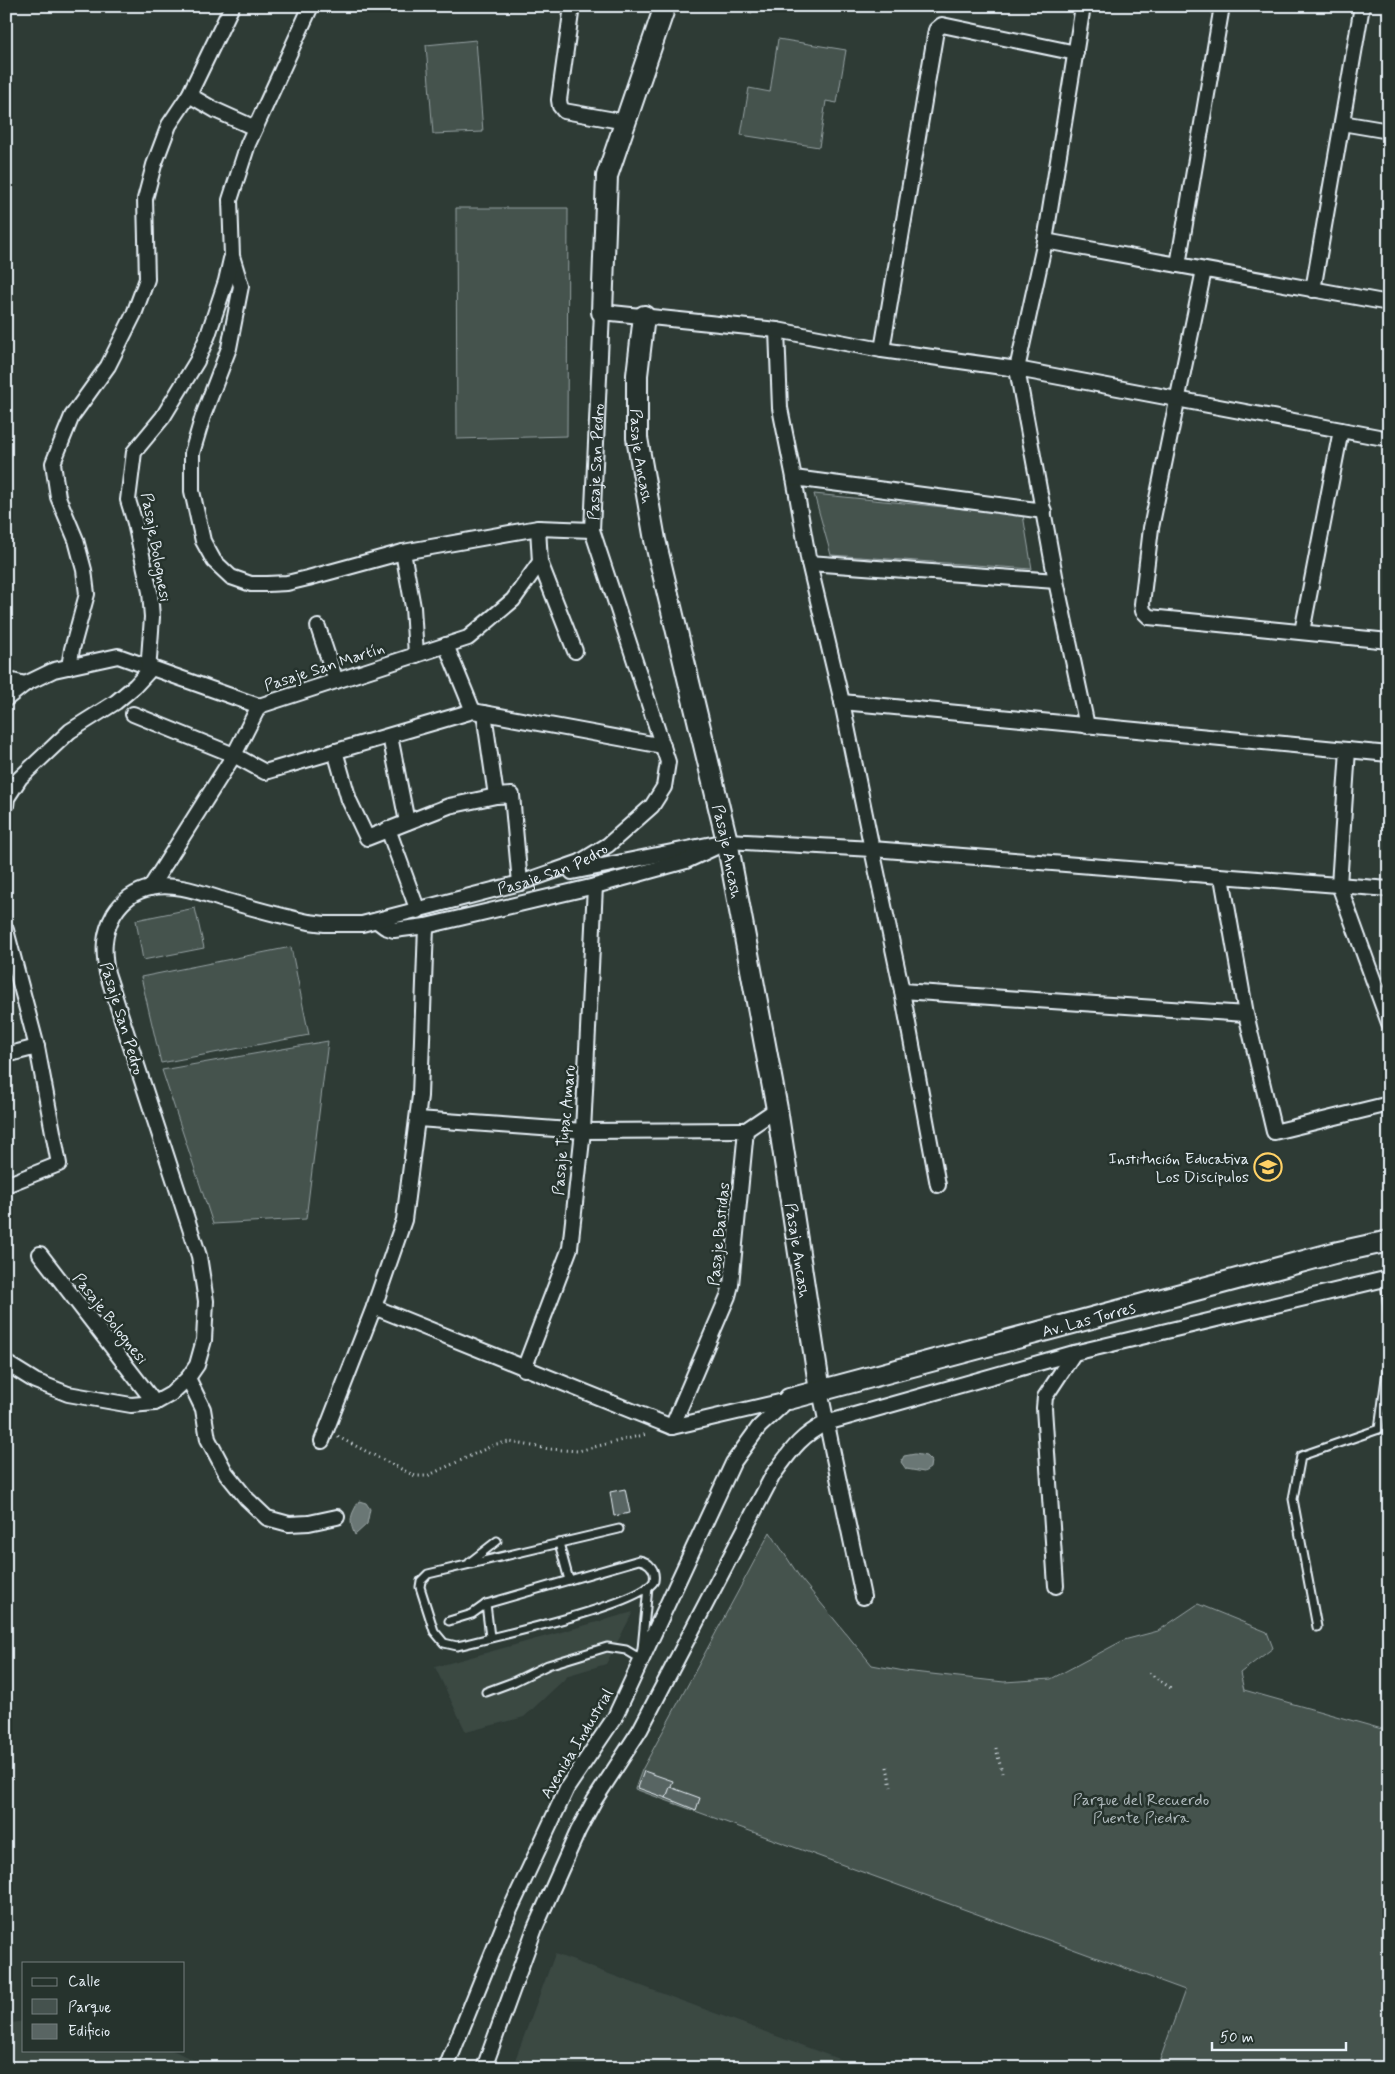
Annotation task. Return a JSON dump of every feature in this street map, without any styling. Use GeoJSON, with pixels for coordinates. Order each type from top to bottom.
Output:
{"type":"FeatureCollection","features":[{"type":"Feature","properties":{"kind":"street"},"geometry":{"type":"LineString","coordinates":[[69,667],[87,594],[84,570],[76,540],[58,497],[53,463],[72,416],[108,366],[134,314],[147,279],[146,200],[154,164],[169,126],[189,95],[232,6]]}},
{"type":"Feature","properties":{"kind":"street"},"geometry":{"type":"LineString","coordinates":[[311,6],[248,144],[230,200],[232,256],[241,286],[229,348],[203,416],[192,453],[193,499],[203,541],[214,561],[231,577],[251,584],[287,583],[403,552],[538,528],[592,530]]}},
{"type":"Feature","properties":{"kind":"street"},"geometry":{"type":"LineString","coordinates":[[572,6],[559,100],[560,106],[564,111],[626,122]]}},
{"type":"Feature","properties":{"kind":"street","name":"Pasaje San Pedro"},"geometry":{"type":"LineString","coordinates":[[155,1403],[171,1394],[188,1378],[197,1365],[204,1340],[206,1301],[199,1256],[107,973],[104,938],[109,924],[118,909],[128,898],[150,888],[164,886],[191,890],[309,922],[342,925],[377,921],[520,884],[580,862],[608,845],[652,806],[664,787],[668,762],[592,530],[602,312],[605,187],[607,176],[665,6]]}},
{"type":"Feature","properties":{"kind":"street"},"geometry":{"type":"LineString","coordinates":[[1083,6],[1045,241],[1017,369],[1056,581],[1088,726]]}},
{"type":"Feature","properties":{"kind":"street"},"geometry":{"type":"LineString","coordinates":[[1178,265],[1222,6]]}},
{"type":"Feature","properties":{"kind":"street"},"geometry":{"type":"LineString","coordinates":[[1313,290],[1362,6]]}},
{"type":"Feature","properties":{"kind":"street"},"geometry":{"type":"LineString","coordinates":[[882,350],[936,30],[942,25],[1076,53]]}},
{"type":"Feature","properties":{"kind":"street"},"geometry":{"type":"LineString","coordinates":[[189,95],[215,110],[255,128]]}},
{"type":"Feature","properties":{"kind":"street"},"geometry":{"type":"LineString","coordinates":[[1342,123],[1389,131]]}},
{"type":"Feature","properties":{"kind":"street"},"geometry":{"type":"LineString","coordinates":[[1045,241],[1389,303]]}},
{"type":"Feature","properties":{"kind":"street","name":"Pasaje Bolognesi"},"geometry":{"type":"LineString","coordinates":[[148,667],[152,617],[150,592],[136,523],[128,500],[134,452],[163,417],[197,361],[208,335],[226,281],[232,256]]}},
{"type":"Feature","properties":{"kind":"street"},"geometry":{"type":"LineString","coordinates":[[1204,270],[1151,528],[1142,604],[1143,611],[1149,617],[1389,641]]}},
{"type":"Feature","properties":{"kind":"street"},"geometry":{"type":"LineString","coordinates":[[602,312],[777,330],[882,350],[1017,369],[1389,439]]}},
{"type":"Feature","properties":{"kind":"street","name":"Pasaje Ancash"},"geometry":{"type":"LineString","coordinates":[[644,316],[637,375],[637,438],[655,540],[727,841],[777,1110],[820,1392]]}},
{"type":"Feature","properties":{"kind":"street"},"geometry":{"type":"LineString","coordinates":[[777,330],[780,408],[809,563],[842,702],[902,991],[938,1185]]}},
{"type":"Feature","properties":{"kind":"street"},"geometry":{"type":"LineString","coordinates":[[1302,632],[1341,430]]}},
{"type":"Feature","properties":{"kind":"street"},"geometry":{"type":"LineString","coordinates":[[794,478],[1044,511]]}},
{"type":"Feature","properties":{"kind":"street"},"geometry":{"type":"LineString","coordinates":[[538,528],[540,562],[575,651]]}},
{"type":"Feature","properties":{"kind":"street"},"geometry":{"type":"LineString","coordinates":[[403,552],[413,607],[416,655]]}},
{"type":"Feature","properties":{"kind":"street","name":"Pasaje San Martín"},"geometry":{"type":"LineString","coordinates":[[6,699],[26,684],[54,670],[118,656],[134,660],[148,667],[259,706],[468,638],[513,600],[540,562]]}},
{"type":"Feature","properties":{"kind":"street"},"geometry":{"type":"LineString","coordinates":[[809,563],[1056,581]]}},
{"type":"Feature","properties":{"kind":"street"},"geometry":{"type":"LineString","coordinates":[[318,627],[336,681]]}},
{"type":"Feature","properties":{"kind":"street"},"geometry":{"type":"LineString","coordinates":[[446,645],[478,712],[496,796]]}},
{"type":"Feature","properties":{"kind":"street"},"geometry":{"type":"LineString","coordinates":[[6,806],[8,798],[20,778],[70,732],[116,702],[135,686],[148,672],[148,667]]}},
{"type":"Feature","properties":{"kind":"street"},"geometry":{"type":"LineString","coordinates":[[6,682],[13,681],[26,684]]}},
{"type":"Feature","properties":{"kind":"street"},"geometry":{"type":"LineString","coordinates":[[842,702],[1389,754]]}},
{"type":"Feature","properties":{"kind":"street"},"geometry":{"type":"LineString","coordinates":[[150,888],[234,756],[259,706]]}},
{"type":"Feature","properties":{"kind":"street"},"geometry":{"type":"LineString","coordinates":[[133,714],[234,756],[266,772],[478,712],[663,746]]}},
{"type":"Feature","properties":{"kind":"street"},"geometry":{"type":"LineString","coordinates":[[390,736],[407,822]]}},
{"type":"Feature","properties":{"kind":"street"},"geometry":{"type":"LineString","coordinates":[[1348,750],[1339,885],[1389,1023]]}},
{"type":"Feature","properties":{"kind":"street"},"geometry":{"type":"LineString","coordinates":[[335,751],[349,800],[366,838],[448,806],[496,796],[512,795],[520,884]]}},
{"type":"Feature","properties":{"kind":"street"},"geometry":{"type":"LineString","coordinates":[[388,829],[418,911]]}},
{"type":"Feature","properties":{"kind":"street"},"geometry":{"type":"LineString","coordinates":[[377,921],[385,927],[394,930],[426,926],[595,886],[692,859],[727,841]]}},
{"type":"Feature","properties":{"kind":"street"},"geometry":{"type":"LineString","coordinates":[[540,878],[727,841],[872,849],[1389,889]]}},
{"type":"Feature","properties":{"kind":"street"},"geometry":{"type":"LineString","coordinates":[[1222,877],[1246,1014],[1274,1132],[1389,1104]]}},
{"type":"Feature","properties":{"kind":"street","name":"Pasaje Tupac Amaru"},"geometry":{"type":"LineString","coordinates":[[524,1369],[568,1258],[583,1131],[595,886]]}},
{"type":"Feature","properties":{"kind":"street"},"geometry":{"type":"LineString","coordinates":[[324,1436],[374,1308],[404,1220],[420,1096],[426,926]]}},
{"type":"Feature","properties":{"kind":"street"},"geometry":{"type":"LineString","coordinates":[[6,930],[37,1047],[59,1164],[6,1185]]}},
{"type":"Feature","properties":{"kind":"street"},"geometry":{"type":"LineString","coordinates":[[902,991],[1246,1014]]}},
{"type":"Feature","properties":{"kind":"street"},"geometry":{"type":"LineString","coordinates":[[6,1054],[37,1047]]}},
{"type":"Feature","properties":{"kind":"street"},"geometry":{"type":"LineString","coordinates":[[418,1119],[583,1131],[746,1130],[777,1110]]}},
{"type":"Feature","properties":{"kind":"street","name":"Pasaje Bastidas"},"geometry":{"type":"LineString","coordinates":[[672,1427],[731,1285],[746,1130]]}},
{"type":"Feature","properties":{"kind":"street","name":"Av. Las Torres"},"geometry":{"type":"LineString","coordinates":[[789,1400],[1334,1253],[1389,1240]]}},
{"type":"Feature","properties":{"kind":"street","name":"Pasaje Bolognesi"},"geometry":{"type":"LineString","coordinates":[[40,1254],[155,1403]]}},
{"type":"Feature","properties":{"kind":"street","name":"Av. Las Torres"},"geometry":{"type":"LineString","coordinates":[[484,2068],[536,1928],[578,1831],[594,1800],[640,1730],[772,1475],[792,1448],[808,1432],[826,1423],[1074,1353],[1387,1278]]}},
{"type":"Feature","properties":{"kind":"street"},"geometry":{"type":"LineString","coordinates":[[374,1308],[672,1427],[789,1400]]}},
{"type":"Feature","properties":{"kind":"street"},"geometry":{"type":"LineString","coordinates":[[1056,1586],[1044,1408],[1045,1398],[1074,1353]]}},
{"type":"Feature","properties":{"kind":"street"},"geometry":{"type":"LineString","coordinates":[[6,1363],[35,1381],[68,1394],[131,1405],[155,1403]]}},
{"type":"Feature","properties":{"kind":"street"},"geometry":{"type":"LineString","coordinates":[[188,1378],[203,1409],[208,1439],[226,1473],[247,1500],[267,1518],[289,1524],[310,1524],[337,1517]]}},
{"type":"Feature","properties":{"kind":"street"},"geometry":{"type":"LineString","coordinates":[[820,1392],[863,1597]]}},
{"type":"Feature","properties":{"kind":"street","name":"Avenida Industrial"},"geometry":{"type":"LineString","coordinates":[[446,2068],[509,1912],[567,1788],[615,1717],[733,1463],[759,1427],[789,1400]]}},
{"type":"Feature","properties":{"kind":"lane"},"geometry":{"type":"LineString","coordinates":[[1387,1278],[1389,1320]]}},
{"type":"Feature","properties":{"kind":"lane"},"geometry":{"type":"LineString","coordinates":[[1317,1627],[1294,1499],[1301,1456],[1379,1430],[1389,1356]]}},
{"type":"Feature","properties":{"kind":"lane"},"geometry":{"type":"LineString","coordinates":[[448,1621],[472,1614],[486,1604],[639,1560],[644,1561],[653,1570],[654,1581],[648,1587],[611,1606],[457,1646],[444,1644],[434,1631],[420,1587],[424,1577],[434,1572],[619,1529]]}},
{"type":"Feature","properties":{"kind":"lane"},"geometry":{"type":"LineString","coordinates":[[468,1564],[497,1541]]}},
{"type":"Feature","properties":{"kind":"lane"},"geometry":{"type":"LineString","coordinates":[[559,1543],[568,1580]]}},
{"type":"Feature","properties":{"kind":"lane"},"geometry":{"type":"LineString","coordinates":[[486,1692],[513,1682],[548,1665],[607,1647],[626,1650],[642,1659],[648,1587]]}},
{"type":"Feature","properties":{"kind":"lane"},"geometry":{"type":"LineString","coordinates":[[486,1604],[490,1637]]}},
{"type":"Feature","properties":{"kind":"path"},"geometry":{"type":"LineString","coordinates":[[324,1436],[415,1476],[427,1476],[496,1444],[510,1442],[549,1449],[578,1451],[672,1427]]}},
{"type":"Feature","properties":{"kind":"path"},"geometry":{"type":"LineString","coordinates":[[1149,1673],[1172,1689]]}},
{"type":"Feature","properties":{"kind":"path"},"geometry":{"type":"LineString","coordinates":[[996,1748],[1002,1773]]}},
{"type":"Feature","properties":{"kind":"path"},"geometry":{"type":"LineString","coordinates":[[887,1767],[891,1787]]}},
{"type":"Feature","properties":{"kind":"shaded area"},"geometry":{"type":"Polygon","coordinates":[[[719,6],[753,6],[752,13],[719,6]]]}},
{"type":"Feature","properties":{"kind":"shaded area"},"geometry":{"type":"Polygon","coordinates":[[[915,1454],[926,1456],[931,1461],[930,1468],[924,1472],[906,1469],[901,1462],[904,1456],[915,1454]]]}},
{"type":"Feature","properties":{"kind":"shaded area"},"geometry":{"type":"Polygon","coordinates":[[[359,1501],[366,1503],[370,1509],[367,1524],[355,1535],[351,1518],[359,1501]]]}},
{"type":"Feature","properties":{"kind":"shaded area"},"geometry":{"type":"Polygon","coordinates":[[[633,1612],[606,1664],[569,1675],[524,1717],[466,1732],[435,1667],[633,1612]]]}},
{"type":"Feature","properties":{"kind":"shaded area"},"geometry":{"type":"Polygon","coordinates":[[[555,1954],[863,2068],[512,2068],[555,1954]]]}},
{"type":"Feature","properties":{"kind":"shaded area"},"geometry":{"type":"Polygon","coordinates":[[[22,2021],[22,2052],[176,2052],[211,2068],[6,2068],[6,2024],[22,2021]]]}},
{"type":"Feature","properties":{"kind":"green space"},"geometry":{"type":"Polygon","coordinates":[[[778,39],[846,50],[837,103],[826,101],[819,147],[741,135],[749,88],[770,92],[778,39]]]}},
{"type":"Feature","properties":{"kind":"green space"},"geometry":{"type":"Polygon","coordinates":[[[476,40],[483,132],[433,134],[426,45],[476,40]]]}},
{"type":"Feature","properties":{"kind":"green space"},"geometry":{"type":"Polygon","coordinates":[[[456,208],[568,208],[567,436],[457,439],[456,208]]]}},
{"type":"Feature","properties":{"kind":"green space"},"geometry":{"type":"Polygon","coordinates":[[[814,494],[1023,515],[1032,569],[831,555],[814,494]]]}},
{"type":"Feature","properties":{"kind":"green space"},"geometry":{"type":"Polygon","coordinates":[[[195,908],[204,948],[143,960],[136,920],[195,908]]]}},
{"type":"Feature","properties":{"kind":"green space"},"geometry":{"type":"Polygon","coordinates":[[[291,947],[309,1035],[161,1063],[141,977],[291,947]]]}},
{"type":"Feature","properties":{"kind":"green space"},"geometry":{"type":"Polygon","coordinates":[[[328,1041],[306,1219],[213,1224],[162,1070],[328,1041]]]}},
{"type":"Feature","properties":{"kind":"green space","name":"Parque del Recuerdo Puente Piedra"},"geometry":{"type":"Polygon","coordinates":[[[770,1532],[801,1579],[872,1665],[904,1671],[1004,1682],[1051,1679],[1124,1640],[1158,1631],[1198,1604],[1267,1632],[1273,1648],[1240,1673],[1244,1690],[1389,1731],[1389,2068],[1157,2068],[1185,1990],[635,1789],[642,1770],[770,1532]]]}},
{"type":"Feature","properties":{"kind":"building"},"geometry":{"type":"Polygon","coordinates":[[[625,1489],[630,1513],[614,1516],[610,1492],[625,1489]]]}},
{"type":"Feature","properties":{"kind":"building"},"geometry":{"type":"Polygon","coordinates":[[[644,1771],[673,1781],[666,1798],[638,1788],[644,1771]]]}},
{"type":"Feature","properties":{"kind":"building"},"geometry":{"type":"Polygon","coordinates":[[[670,1787],[700,1798],[696,1810],[666,1798],[670,1787]]]}},
{"type":"Feature","properties":{"kind":"place","name":"Institución Educativa Los Discipulos"},"geometry":{"type":"Point","coordinates":[1268,1167]}}]}
